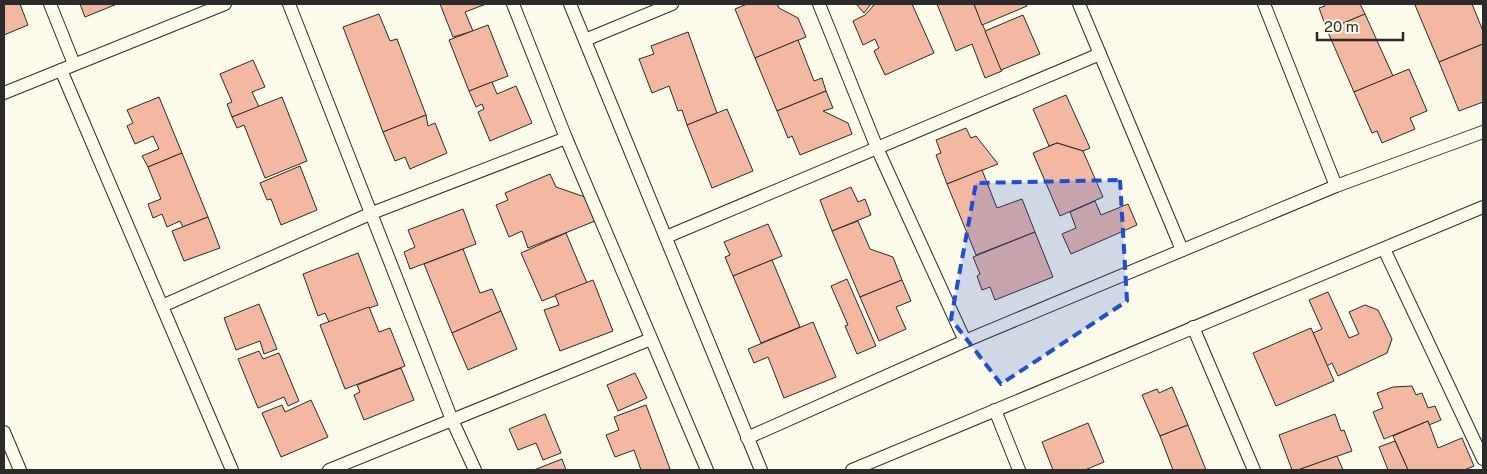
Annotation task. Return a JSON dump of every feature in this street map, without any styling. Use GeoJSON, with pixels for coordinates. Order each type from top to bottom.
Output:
{"type":"FeatureCollection","features":[{"type":"Feature","properties":{"kind":"lane"},"geometry":{"type":"LineString","coordinates":[[50,4],[74,64]]}},
{"type":"Feature","properties":{"kind":"lane"},"geometry":{"type":"LineString","coordinates":[[4,93],[225,4]]}},
{"type":"Feature","properties":{"kind":"lane"},"geometry":{"type":"LineString","coordinates":[[289,4],[452,420],[475,470]]}},
{"type":"Feature","properties":{"kind":"lane"},"geometry":{"type":"LineString","coordinates":[[513,4],[566,138],[707,470]]}},
{"type":"Feature","properties":{"kind":"lane"},"geometry":{"type":"LineString","coordinates":[[570,4],[761,470]]}},
{"type":"Feature","properties":{"kind":"lane"},"geometry":{"type":"LineString","coordinates":[[585,40],[672,4]]}},
{"type":"Feature","properties":{"kind":"lane"},"geometry":{"type":"LineString","coordinates":[[819,4],[876,148],[965,341]]}},
{"type":"Feature","properties":{"kind":"lane"},"geometry":{"type":"LineString","coordinates":[[1079,4],[1182,250]]}},
{"type":"Feature","properties":{"kind":"lane"},"geometry":{"type":"LineString","coordinates":[[1264,4],[1336,186]]}},
{"type":"Feature","properties":{"kind":"lane"},"geometry":{"type":"LineString","coordinates":[[666,236],[1100,54]]}},
{"type":"Feature","properties":{"kind":"lane"},"geometry":{"type":"LineString","coordinates":[[61,70],[232,470]]}},
{"type":"Feature","properties":{"kind":"lane"},"geometry":{"type":"LineString","coordinates":[[747,438],[965,341],[1182,250],[1336,186],[1483,132]]}},
{"type":"Feature","properties":{"kind":"lane"},"geometry":{"type":"LineString","coordinates":[[162,306],[372,214],[566,138]]}},
{"type":"Feature","properties":{"kind":"lane"},"geometry":{"type":"LineString","coordinates":[[852,470],[1483,207]]}},
{"type":"Feature","properties":{"kind":"lane"},"geometry":{"type":"LineString","coordinates":[[1384,249],[1483,459]]}},
{"type":"Feature","properties":{"kind":"lane"},"geometry":{"type":"LineString","coordinates":[[1193,327],[1254,470]]}},
{"type":"Feature","properties":{"kind":"lane"},"geometry":{"type":"LineString","coordinates":[[329,470],[651,339]]}},
{"type":"Feature","properties":{"kind":"lane"},"geometry":{"type":"LineString","coordinates":[[995,410],[1019,470]]}},
{"type":"Feature","properties":{"kind":"lane"},"geometry":{"type":"LineString","coordinates":[[4,432],[20,470]]}},
{"type":"Feature","properties":{"kind":"highlighted area"},"geometry":{"type":"Polygon","coordinates":[[[1120,180],[1127,301],[1001,384],[951,319],[976,183],[1120,180]]]}},
{"type":"Feature","properties":{"kind":"building"},"geometry":{"type":"Polygon","coordinates":[[[4,4],[20,4],[28,25],[4,35],[4,4]]]}},
{"type":"Feature","properties":{"kind":"building"},"geometry":{"type":"Polygon","coordinates":[[[80,4],[117,4],[85,17],[80,4]]]}},
{"type":"Feature","properties":{"kind":"building"},"geometry":{"type":"Polygon","coordinates":[[[440,4],[486,4],[465,12],[473,31],[453,37],[440,4]]]}},
{"type":"Feature","properties":{"kind":"building"},"geometry":{"type":"Polygon","coordinates":[[[747,4],[777,4],[779,8],[798,18],[806,37],[755,58],[735,9],[747,4]]]}},
{"type":"Feature","properties":{"kind":"building"},"geometry":{"type":"Polygon","coordinates":[[[856,4],[871,4],[864,13],[856,4]]]}},
{"type":"Feature","properties":{"kind":"building"},"geometry":{"type":"Polygon","coordinates":[[[875,4],[912,4],[934,53],[885,75],[874,51],[879,48],[875,39],[863,45],[853,21],[865,15],[875,4]]]}},
{"type":"Feature","properties":{"kind":"building"},"geometry":{"type":"Polygon","coordinates":[[[937,4],[974,4],[1002,71],[985,78],[972,44],[956,51],[937,4]]]}},
{"type":"Feature","properties":{"kind":"building"},"geometry":{"type":"Polygon","coordinates":[[[974,4],[1026,4],[1027,6],[982,25],[974,4]]]}},
{"type":"Feature","properties":{"kind":"building"},"geometry":{"type":"Polygon","coordinates":[[[1324,4],[1360,4],[1365,14],[1327,30],[1319,8],[1325,6],[1324,4]]]}},
{"type":"Feature","properties":{"kind":"building"},"geometry":{"type":"Polygon","coordinates":[[[1472,4],[1483,31],[1483,44],[1439,62],[1415,5],[1472,4]]]}},
{"type":"Feature","properties":{"kind":"building"},"geometry":{"type":"Polygon","coordinates":[[[379,14],[390,41],[397,39],[426,115],[383,132],[343,27],[379,14]]]}},
{"type":"Feature","properties":{"kind":"building"},"geometry":{"type":"Polygon","coordinates":[[[1365,14],[1393,76],[1354,92],[1327,30],[1365,14]]]}},
{"type":"Feature","properties":{"kind":"building"},"geometry":{"type":"Polygon","coordinates":[[[1023,15],[1040,54],[1001,70],[985,31],[1023,15]]]}},
{"type":"Feature","properties":{"kind":"building"},"geometry":{"type":"Polygon","coordinates":[[[488,25],[508,76],[469,91],[449,40],[488,25]]]}},
{"type":"Feature","properties":{"kind":"building"},"geometry":{"type":"Polygon","coordinates":[[[688,32],[717,113],[687,125],[682,110],[678,111],[669,86],[652,93],[639,59],[654,54],[651,46],[688,32]]]}},
{"type":"Feature","properties":{"kind":"building"},"geometry":{"type":"Polygon","coordinates":[[[798,40],[814,81],[822,78],[826,91],[777,111],[755,58],[798,40]]]}},
{"type":"Feature","properties":{"kind":"building"},"geometry":{"type":"Polygon","coordinates":[[[1483,44],[1483,102],[1459,111],[1439,62],[1483,44]]]}},
{"type":"Feature","properties":{"kind":"building"},"geometry":{"type":"Polygon","coordinates":[[[253,60],[265,87],[252,92],[259,107],[232,117],[227,104],[232,102],[220,74],[253,60]]]}},
{"type":"Feature","properties":{"kind":"building"},"geometry":{"type":"Polygon","coordinates":[[[1409,69],[1427,111],[1410,118],[1415,129],[1382,143],[1377,131],[1372,133],[1354,92],[1409,69]]]}},
{"type":"Feature","properties":{"kind":"building"},"geometry":{"type":"Polygon","coordinates":[[[492,82],[497,94],[516,86],[532,123],[490,141],[478,112],[484,109],[482,104],[476,107],[469,91],[492,82]]]}},
{"type":"Feature","properties":{"kind":"building"},"geometry":{"type":"Polygon","coordinates":[[[826,91],[833,108],[823,111],[848,123],[852,134],[800,155],[792,136],[788,138],[777,111],[826,91]]]}},
{"type":"Feature","properties":{"kind":"building"},"geometry":{"type":"Polygon","coordinates":[[[1066,95],[1090,148],[1083,151],[1057,143],[1049,146],[1033,109],[1066,95]]]}},
{"type":"Feature","properties":{"kind":"building"},"geometry":{"type":"Polygon","coordinates":[[[159,97],[182,153],[148,167],[142,156],[159,149],[153,136],[135,144],[127,126],[133,123],[127,110],[159,97]]]}},
{"type":"Feature","properties":{"kind":"building"},"geometry":{"type":"Polygon","coordinates":[[[282,97],[307,161],[265,178],[244,125],[237,128],[232,117],[282,97]]]}},
{"type":"Feature","properties":{"kind":"building"},"geometry":{"type":"Polygon","coordinates":[[[727,109],[753,171],[712,188],[687,125],[727,109]]]}},
{"type":"Feature","properties":{"kind":"building"},"geometry":{"type":"Polygon","coordinates":[[[426,115],[428,126],[435,123],[447,153],[410,169],[405,157],[395,161],[383,132],[426,115]]]}},
{"type":"Feature","properties":{"kind":"building"},"geometry":{"type":"Polygon","coordinates":[[[966,128],[971,138],[976,136],[998,164],[947,184],[936,155],[941,153],[936,140],[966,128]]]}},
{"type":"Feature","properties":{"kind":"building"},"geometry":{"type":"Polygon","coordinates":[[[1057,143],[1083,151],[1103,197],[1060,216],[1033,153],[1057,143]]]}},
{"type":"Feature","properties":{"kind":"building"},"geometry":{"type":"Polygon","coordinates":[[[182,153],[208,217],[183,227],[180,221],[167,227],[162,214],[153,218],[148,204],[161,199],[148,167],[182,153]]]}},
{"type":"Feature","properties":{"kind":"building"},"geometry":{"type":"Polygon","coordinates":[[[300,166],[317,210],[281,225],[271,199],[267,200],[260,183],[300,166]]]}},
{"type":"Feature","properties":{"kind":"building"},"geometry":{"type":"Polygon","coordinates":[[[982,170],[997,208],[1022,199],[1035,232],[976,255],[947,184],[982,170]]]}},
{"type":"Feature","properties":{"kind":"building"},"geometry":{"type":"Polygon","coordinates":[[[550,174],[556,187],[585,197],[595,221],[528,248],[522,231],[509,237],[496,205],[508,200],[505,193],[550,174]]]}},
{"type":"Feature","properties":{"kind":"building"},"geometry":{"type":"Polygon","coordinates":[[[851,187],[858,202],[865,199],[871,215],[832,231],[820,200],[851,187]]]}},
{"type":"Feature","properties":{"kind":"building"},"geometry":{"type":"Polygon","coordinates":[[[1095,201],[1101,215],[1128,204],[1137,225],[1071,254],[1062,234],[1076,228],[1070,212],[1095,201]]]}},
{"type":"Feature","properties":{"kind":"building"},"geometry":{"type":"Polygon","coordinates":[[[463,209],[476,244],[410,269],[404,252],[415,247],[408,230],[463,209]]]}},
{"type":"Feature","properties":{"kind":"building"},"geometry":{"type":"Polygon","coordinates":[[[208,217],[220,248],[184,261],[172,231],[208,217]]]}},
{"type":"Feature","properties":{"kind":"building"},"geometry":{"type":"Polygon","coordinates":[[[858,221],[870,249],[893,257],[902,280],[860,297],[832,231],[858,221]]]}},
{"type":"Feature","properties":{"kind":"building"},"geometry":{"type":"Polygon","coordinates":[[[768,224],[782,256],[733,276],[725,257],[730,255],[724,242],[768,224]]]}},
{"type":"Feature","properties":{"kind":"building"},"geometry":{"type":"Polygon","coordinates":[[[1035,232],[1053,277],[995,300],[990,287],[982,290],[977,276],[980,274],[973,257],[1035,232]]]}},
{"type":"Feature","properties":{"kind":"building"},"geometry":{"type":"Polygon","coordinates":[[[566,233],[587,283],[542,301],[521,253],[566,233]]]}},
{"type":"Feature","properties":{"kind":"building"},"geometry":{"type":"Polygon","coordinates":[[[463,249],[480,293],[492,289],[501,311],[452,333],[424,264],[463,249]]]}},
{"type":"Feature","properties":{"kind":"building"},"geometry":{"type":"Polygon","coordinates":[[[358,253],[378,305],[329,322],[325,313],[318,316],[303,274],[358,253]]]}},
{"type":"Feature","properties":{"kind":"building"},"geometry":{"type":"Polygon","coordinates":[[[772,260],[800,327],[761,343],[733,276],[772,260]]]}},
{"type":"Feature","properties":{"kind":"building"},"geometry":{"type":"Polygon","coordinates":[[[847,279],[876,346],[857,354],[845,326],[848,325],[831,286],[847,279]]]}},
{"type":"Feature","properties":{"kind":"building"},"geometry":{"type":"Polygon","coordinates":[[[593,280],[613,331],[560,351],[544,310],[559,305],[555,295],[593,280]]]}},
{"type":"Feature","properties":{"kind":"building"},"geometry":{"type":"Polygon","coordinates":[[[902,280],[911,301],[896,307],[906,329],[879,341],[860,297],[902,280]]]}},
{"type":"Feature","properties":{"kind":"building"},"geometry":{"type":"Polygon","coordinates":[[[1328,292],[1349,338],[1359,334],[1349,312],[1365,305],[1378,310],[1392,339],[1387,353],[1338,376],[1332,363],[1327,366],[1313,333],[1322,329],[1309,300],[1328,292]]]}},
{"type":"Feature","properties":{"kind":"building"},"geometry":{"type":"Polygon","coordinates":[[[259,304],[277,349],[264,354],[260,341],[236,350],[224,318],[259,304]]]}},
{"type":"Feature","properties":{"kind":"building"},"geometry":{"type":"Polygon","coordinates":[[[369,307],[379,332],[390,328],[405,366],[345,389],[320,325],[369,307]]]}},
{"type":"Feature","properties":{"kind":"building"},"geometry":{"type":"Polygon","coordinates":[[[501,311],[517,349],[468,370],[452,333],[501,311]]]}},
{"type":"Feature","properties":{"kind":"building"},"geometry":{"type":"Polygon","coordinates":[[[813,322],[836,377],[784,398],[768,357],[754,363],[748,349],[813,322]]]}},
{"type":"Feature","properties":{"kind":"building"},"geometry":{"type":"Polygon","coordinates":[[[1311,328],[1334,381],[1276,406],[1253,353],[1311,328]]]}},
{"type":"Feature","properties":{"kind":"building"},"geometry":{"type":"Polygon","coordinates":[[[259,351],[263,359],[279,353],[299,401],[288,406],[284,397],[258,408],[238,359],[259,351]]]}},
{"type":"Feature","properties":{"kind":"building"},"geometry":{"type":"Polygon","coordinates":[[[401,368],[414,400],[364,420],[354,395],[360,392],[357,385],[401,368]]]}},
{"type":"Feature","properties":{"kind":"building"},"geometry":{"type":"Polygon","coordinates":[[[635,373],[647,398],[618,411],[607,385],[635,373]]]}},
{"type":"Feature","properties":{"kind":"building"},"geometry":{"type":"Polygon","coordinates":[[[1412,386],[1416,395],[1422,393],[1428,408],[1435,406],[1441,420],[1429,425],[1428,421],[1384,439],[1373,412],[1383,408],[1377,393],[1393,387],[1412,386]]]}},
{"type":"Feature","properties":{"kind":"building"},"geometry":{"type":"Polygon","coordinates":[[[1172,387],[1188,425],[1160,436],[1142,395],[1157,389],[1159,393],[1172,387]]]}},
{"type":"Feature","properties":{"kind":"building"},"geometry":{"type":"Polygon","coordinates":[[[311,400],[328,437],[281,457],[262,413],[282,405],[285,412],[311,400]]]}},
{"type":"Feature","properties":{"kind":"building"},"geometry":{"type":"Polygon","coordinates":[[[646,405],[670,469],[641,470],[634,450],[615,457],[606,435],[619,430],[614,417],[646,405]]]}},
{"type":"Feature","properties":{"kind":"building"},"geometry":{"type":"Polygon","coordinates":[[[545,414],[561,453],[543,460],[536,443],[518,450],[509,429],[545,414]]]}},
{"type":"Feature","properties":{"kind":"building"},"geometry":{"type":"Polygon","coordinates":[[[1335,414],[1341,431],[1344,430],[1352,451],[1298,470],[1292,470],[1279,435],[1335,414]]]}},
{"type":"Feature","properties":{"kind":"building"},"geometry":{"type":"Polygon","coordinates":[[[1428,421],[1438,448],[1462,438],[1474,466],[1464,470],[1408,470],[1393,436],[1428,421]]]}},
{"type":"Feature","properties":{"kind":"building"},"geometry":{"type":"Polygon","coordinates":[[[1088,423],[1104,462],[1085,470],[1053,470],[1042,442],[1088,423]]]}},
{"type":"Feature","properties":{"kind":"building"},"geometry":{"type":"Polygon","coordinates":[[[1188,425],[1206,470],[1173,470],[1160,436],[1188,425]]]}},
{"type":"Feature","properties":{"kind":"building"},"geometry":{"type":"Polygon","coordinates":[[[1395,441],[1408,470],[1388,470],[1379,447],[1395,441]]]}},
{"type":"Feature","properties":{"kind":"building"},"geometry":{"type":"Polygon","coordinates":[[[1337,456],[1343,470],[1298,470],[1337,456]]]}},
{"type":"Feature","properties":{"kind":"building"},"geometry":{"type":"Polygon","coordinates":[[[562,459],[566,470],[534,470],[562,459]]]}}]}
